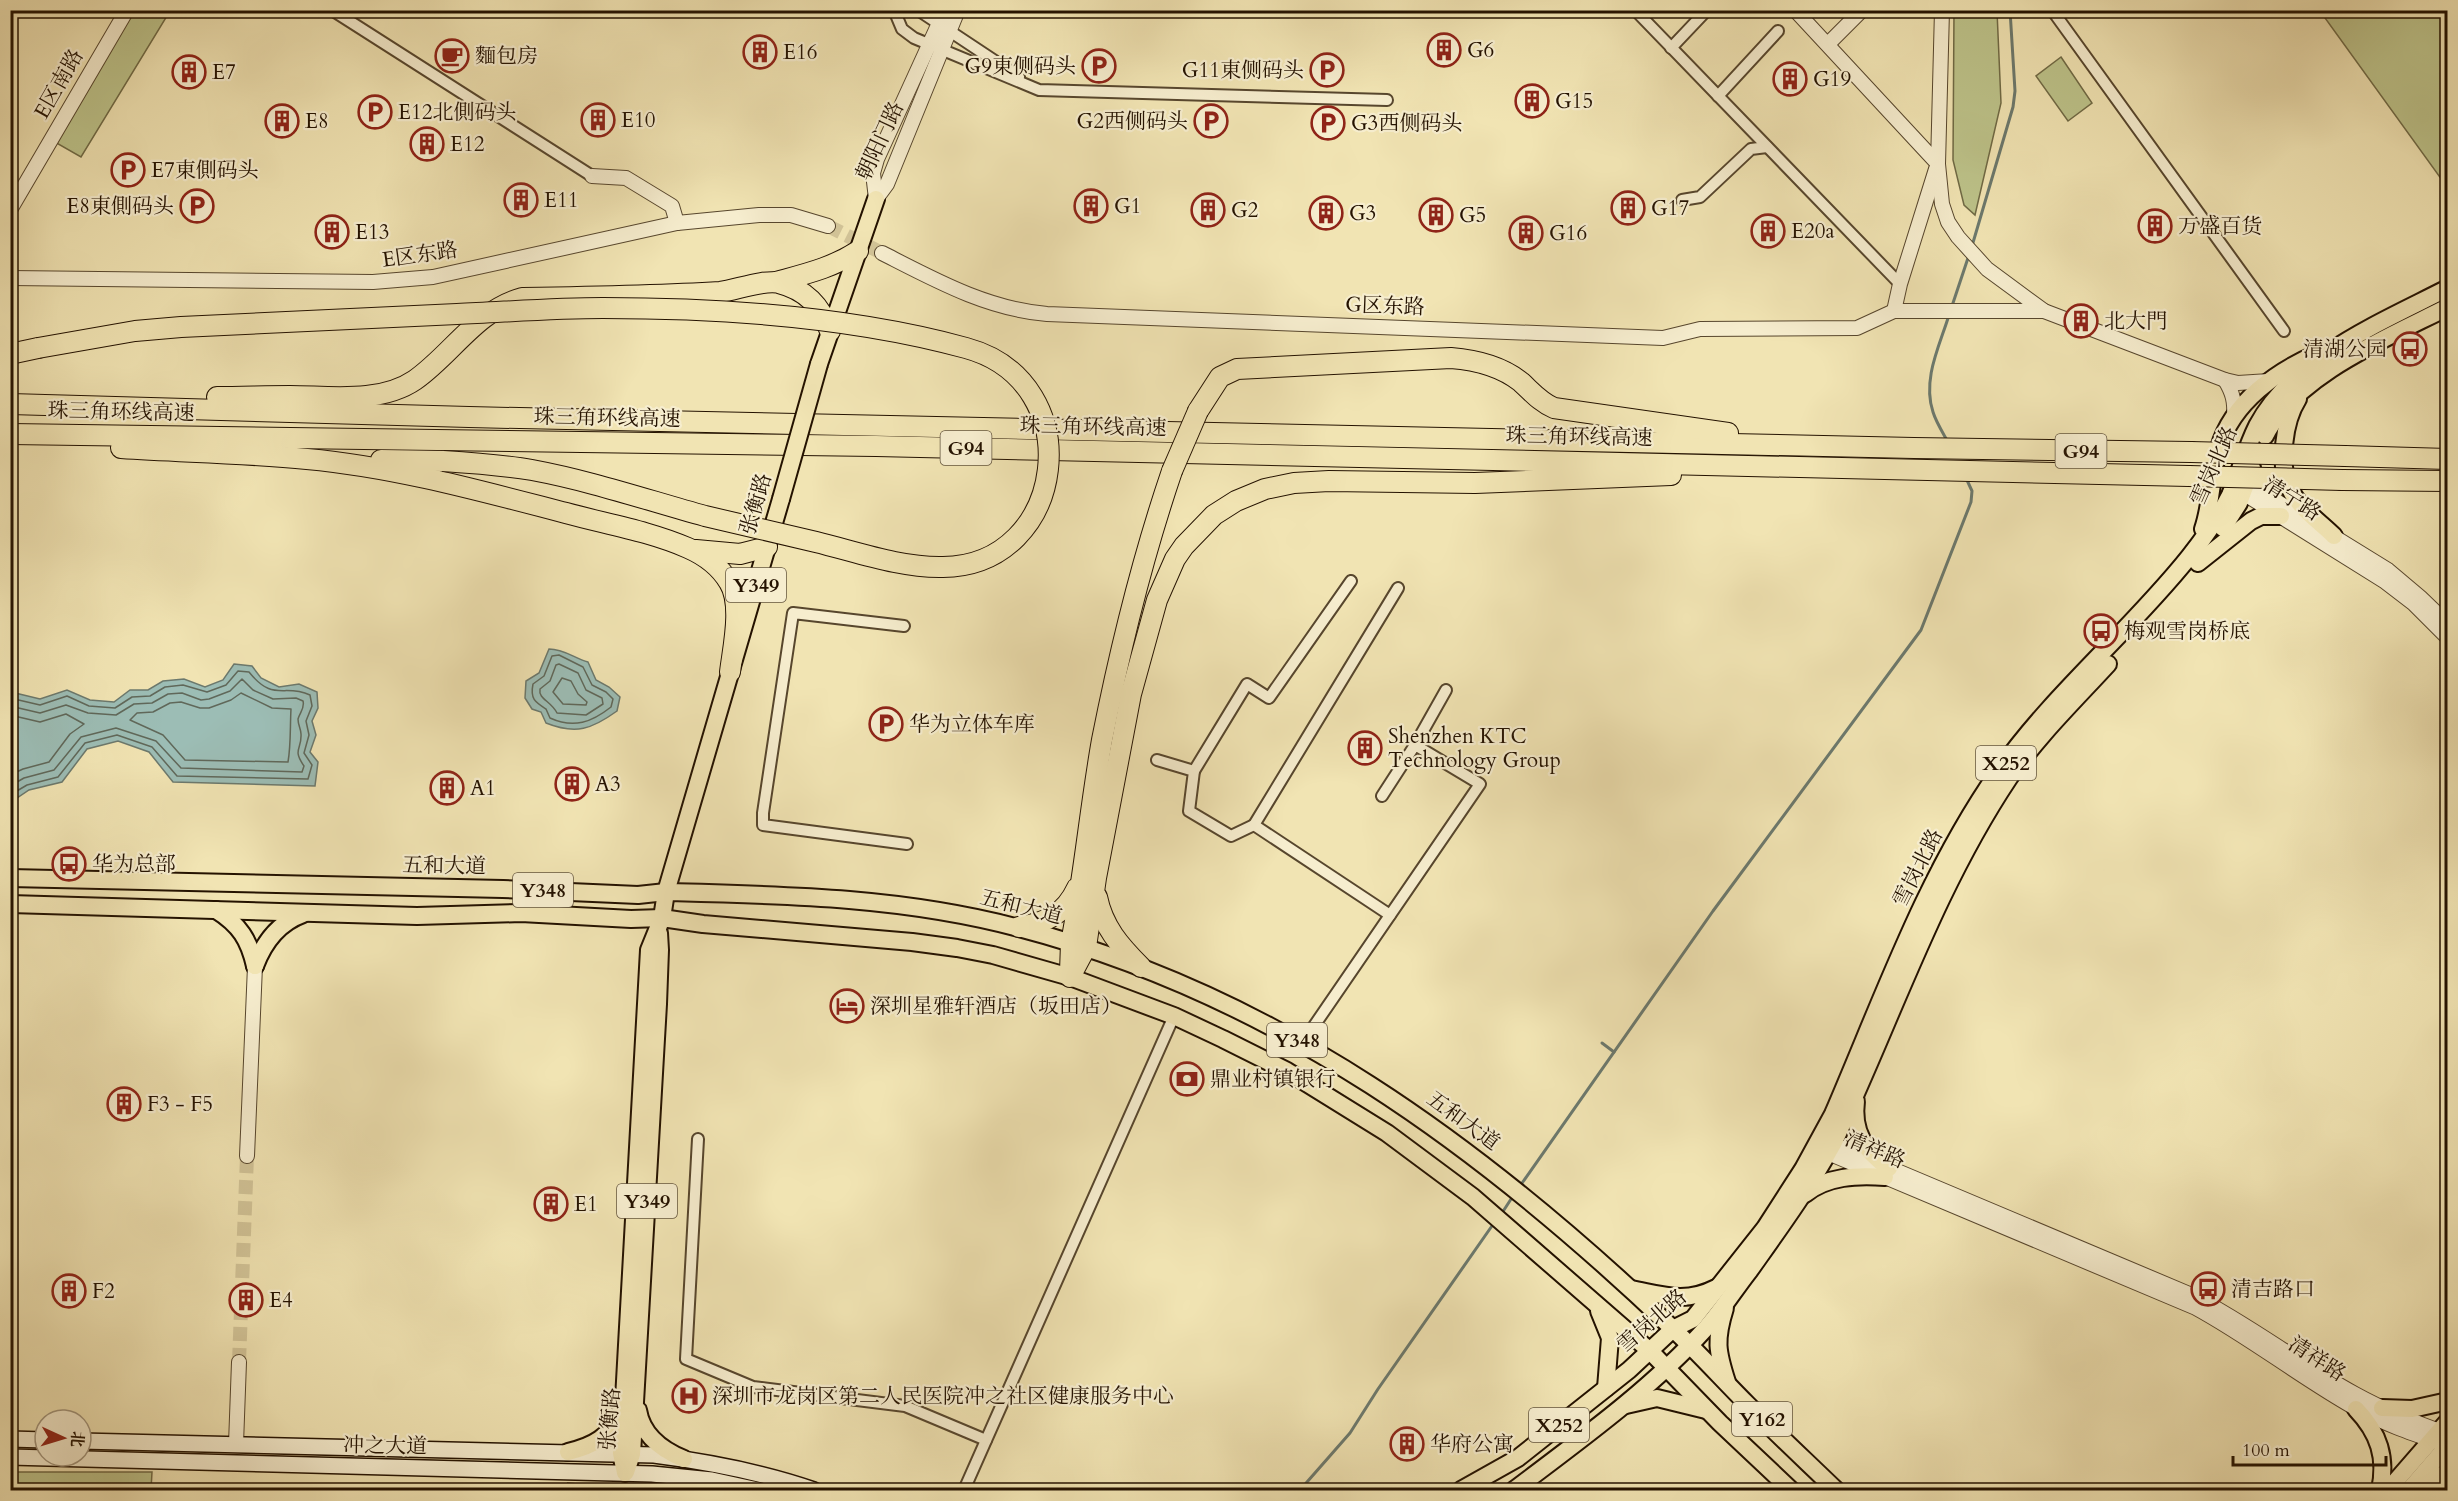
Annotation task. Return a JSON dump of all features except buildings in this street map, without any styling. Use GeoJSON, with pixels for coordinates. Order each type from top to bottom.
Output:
{"type":"FeatureCollection","features":[{"type":"Feature","properties":{"kind":"highway"},"geometry":{"type":"LineString","coordinates":[[10,402],[351,397],[375,394],[415,380],[484,317],[503,303],[522,298],[724,291],[776,282],[833,266],[858,251]]}},
{"type":"Feature","properties":{"kind":"highway"},"geometry":{"type":"LineString","coordinates":[[776,282],[797,289],[813,300],[823,312],[830,331]]}},
{"type":"Feature","properties":{"kind":"highway"},"geometry":{"type":"LineString","coordinates":[[10,354],[135,332],[180,327],[600,308],[772,315],[947,343],[973,350],[996,361],[1012,373],[1030,392],[1043,417],[1048,439],[1049,467],[1044,491],[1035,511],[1009,543],[992,554],[969,564],[928,567],[708,516],[533,470],[443,461],[309,459],[10,443]]}},
{"type":"Feature","properties":{"kind":"highway"},"geometry":{"type":"LineString","coordinates":[[1070,977],[1078,945],[1146,552],[1172,471],[1198,411],[1220,377],[1237,369],[1451,358],[1496,368],[1516,379],[1546,404],[1562,410],[1822,446]]}},
{"type":"Feature","properties":{"kind":"highway","name":"珠三角环线高速"},"geometry":{"type":"LineString","coordinates":[[10,402],[493,418],[2448,459]]}},
{"type":"Feature","properties":{"kind":"highway","name":"珠三角环线高速"},"geometry":{"type":"LineString","coordinates":[[10,434],[876,446],[2448,481]]}},
{"type":"Feature","properties":{"kind":"highway"},"geometry":{"type":"LineString","coordinates":[[309,459],[455,485],[663,538],[690,549],[707,558],[720,569],[734,591],[736,608],[730,672]]}},
{"type":"Feature","properties":{"kind":"highway"},"geometry":{"type":"LineString","coordinates":[[1117,716],[1166,577],[1175,559],[1184,546],[1214,515],[1236,501],[1265,489],[1294,483],[1329,481],[1475,483],[1559,481],[1822,466]]}},
{"type":"Feature","properties":{"kind":"highway"},"geometry":{"type":"LineString","coordinates":[[690,549],[740,554],[767,547]]}},
{"type":"Feature","properties":{"kind":"highway"},"geometry":{"type":"LineString","coordinates":[[1018,927],[1037,925],[1051,919],[1063,910],[1089,877]]}},
{"type":"Feature","properties":{"kind":"highway"},"geometry":{"type":"LineString","coordinates":[[1089,877],[1106,925],[1114,938],[1141,967]]}},
{"type":"Feature","properties":{"kind":"main road","name":"张衡路"},"geometry":{"type":"LineString","coordinates":[[625,1473],[658,993],[660,923],[666,892],[819,364],[876,199]]}},
{"type":"Feature","properties":{"kind":"main road","name":"雪岗北路"},"geometry":{"type":"LineString","coordinates":[[2242,486],[2248,445],[2268,408],[2298,377],[2345,342],[2448,288]]}},
{"type":"Feature","properties":{"kind":"main road","name":"雪岗北路"},"geometry":{"type":"LineString","coordinates":[[1461,1491],[1518,1458],[1606,1388],[1673,1329],[1693,1319],[1724,1293],[1799,1199],[1857,1090],[1943,893],[2010,777],[2194,559],[2223,508],[2242,486],[2271,424],[2287,404],[2308,386],[2352,357],[2448,307]]}},
{"type":"Feature","properties":{"kind":"main road"},"geometry":{"type":"LineString","coordinates":[[2194,559],[2206,520],[2218,448],[2234,417],[2269,381],[2298,362],[2345,342]]}},
{"type":"Feature","properties":{"kind":"main road"},"geometry":{"type":"LineString","coordinates":[[2308,386],[2296,402],[2289,418],[2284,457],[2285,474],[2289,489],[2297,500],[2334,536]]}},
{"type":"Feature","properties":{"kind":"main road"},"geometry":{"type":"LineString","coordinates":[[2194,559],[2261,516],[2281,516]]}},
{"type":"Feature","properties":{"kind":"main road","name":"雪岗北路"},"geometry":{"type":"LineString","coordinates":[[1514,1491],[1621,1406],[1706,1328],[1724,1293],[1765,1228],[1826,1147],[1833,1114],[1931,888],[1975,807],[2026,736],[2194,559]]}},
{"type":"Feature","properties":{"kind":"main road","name":"五和大道"},"geometry":{"type":"LineString","coordinates":[[10,878],[503,889],[638,895],[666,892],[860,900],[958,914],[1018,927],[1078,945],[1141,967],[1237,1009],[1302,1042],[1396,1100],[1490,1168],[1630,1289],[1836,1491]]}},
{"type":"Feature","properties":{"kind":"main road","name":"Y348"},"geometry":{"type":"LineString","coordinates":[[10,904],[417,915],[520,913],[703,924],[934,945],[993,955],[1070,977],[1174,1016],[1287,1071],[1346,1106],[1429,1163],[1473,1197],[1650,1351]]}},
{"type":"Feature","properties":{"kind":"main road"},"geometry":{"type":"LineString","coordinates":[[216,910],[240,928],[249,945],[255,966]]}},
{"type":"Feature","properties":{"kind":"main road"},"geometry":{"type":"LineString","coordinates":[[255,966],[267,941],[279,927],[292,918],[307,913]]}},
{"type":"Feature","properties":{"kind":"main road"},"geometry":{"type":"LineString","coordinates":[[1857,1090],[1855,1110],[1861,1140],[1887,1173]]}},
{"type":"Feature","properties":{"kind":"main road"},"geometry":{"type":"LineString","coordinates":[[1799,1199],[1811,1189],[1838,1179],[1887,1173]]}},
{"type":"Feature","properties":{"kind":"main road"},"geometry":{"type":"LineString","coordinates":[[1630,1289],[1675,1298],[1724,1293],[1718,1352],[1729,1386]]}},
{"type":"Feature","properties":{"kind":"main road"},"geometry":{"type":"LineString","coordinates":[[1596,1305],[1610,1338],[1606,1388]]}},
{"type":"Feature","properties":{"kind":"main road","name":"Y162"},"geometry":{"type":"LineString","coordinates":[[1650,1351],[1791,1491]]}},
{"type":"Feature","properties":{"kind":"main road"},"geometry":{"type":"LineString","coordinates":[[568,1452],[584,1448],[606,1436],[615,1425],[630,1397]]}},
{"type":"Feature","properties":{"kind":"main road"},"geometry":{"type":"LineString","coordinates":[[630,1397],[653,1440],[672,1454],[684,1459]]}},
{"type":"Feature","properties":{"kind":"main road"},"geometry":{"type":"LineString","coordinates":[[1621,1406],[1657,1398],[1707,1410]]}},
{"type":"Feature","properties":{"kind":"main road"},"geometry":{"type":"LineString","coordinates":[[2382,1408],[2412,1409],[2448,1401]]}},
{"type":"Feature","properties":{"kind":"main road"},"geometry":{"type":"LineString","coordinates":[[2356,1409],[2369,1422],[2378,1438],[2383,1456],[2380,1491]]}},
{"type":"Feature","properties":{"kind":"main road"},"geometry":{"type":"LineString","coordinates":[[2388,1491],[2444,1438]]}},
{"type":"Feature","properties":{"kind":"main road"},"geometry":{"type":"LineString","coordinates":[[2410,1491],[2444,1438]]}},
{"type":"Feature","properties":{"kind":"main road"},"geometry":{"type":"LineString","coordinates":[[10,1440],[33,1440]]}},
{"type":"Feature","properties":{"kind":"main road","name":"冲之大道"},"geometry":{"type":"LineString","coordinates":[[93,1441],[626,1454],[684,1459],[759,1473],[814,1491]]}},
{"type":"Feature","properties":{"kind":"main road","name":"冲之大道"},"geometry":{"type":"LineString","coordinates":[[10,1457],[625,1473],[683,1476],[758,1491]]}},
{"type":"Feature","properties":{"kind":"main road"},"geometry":{"type":"LineString","coordinates":[[2410,1491],[2448,1472]]}},
{"type":"Feature","properties":{"kind":"street"},"geometry":{"type":"LineString","coordinates":[[10,193],[117,10]]}},
{"type":"Feature","properties":{"kind":"street","name":"E区南路"},"geometry":{"type":"LineString","coordinates":[[10,210],[127,10]]}},
{"type":"Feature","properties":{"kind":"street"},"geometry":{"type":"LineString","coordinates":[[332,10],[591,176],[626,178],[672,206],[677,223]]}},
{"type":"Feature","properties":{"kind":"street"},"geometry":{"type":"LineString","coordinates":[[894,10],[902,28],[928,45],[1040,90],[1387,100]]}},
{"type":"Feature","properties":{"kind":"street"},"geometry":{"type":"LineString","coordinates":[[918,10],[945,21],[1040,90]]}},
{"type":"Feature","properties":{"kind":"street","name":"朝阳门路"},"geometry":{"type":"LineString","coordinates":[[876,199],[873,174],[877,159],[928,45],[945,21],[958,10]]}},
{"type":"Feature","properties":{"kind":"street"},"geometry":{"type":"LineString","coordinates":[[1635,10],[1900,284]]}},
{"type":"Feature","properties":{"kind":"street"},"geometry":{"type":"LineString","coordinates":[[1671,48],[1707,10]]}},
{"type":"Feature","properties":{"kind":"street"},"geometry":{"type":"LineString","coordinates":[[1795,10],[1938,164]]}},
{"type":"Feature","properties":{"kind":"street"},"geometry":{"type":"LineString","coordinates":[[1828,44],[1862,10]]}},
{"type":"Feature","properties":{"kind":"street"},"geometry":{"type":"LineString","coordinates":[[1942,10],[1938,164],[1942,204],[1948,222],[1958,237],[1987,269],[2044,311],[2225,380],[2245,383],[2269,381]]}},
{"type":"Feature","properties":{"kind":"street"},"geometry":{"type":"LineString","coordinates":[[2052,10],[2284,331]]}},
{"type":"Feature","properties":{"kind":"street","name":"朝阳门路"},"geometry":{"type":"LineString","coordinates":[[876,199],[887,184],[942,51],[945,21]]}},
{"type":"Feature","properties":{"kind":"street"},"geometry":{"type":"LineString","coordinates":[[1718,96],[1778,31]]}},
{"type":"Feature","properties":{"kind":"street"},"geometry":{"type":"LineString","coordinates":[[1682,200],[1700,197],[1751,149],[1767,147]]}},
{"type":"Feature","properties":{"kind":"street"},"geometry":{"type":"LineString","coordinates":[[1938,164],[1900,284],[1894,311],[2044,311]]}},
{"type":"Feature","properties":{"kind":"street","name":"E区东路"},"geometry":{"type":"LineString","coordinates":[[10,278],[373,282],[433,277],[677,223],[759,215],[791,215],[828,226]]}},
{"type":"Feature","properties":{"kind":"street","name":"G区东路"},"geometry":{"type":"LineString","coordinates":[[882,253],[949,288],[1025,312],[1047,314],[1663,338],[1700,329],[1857,328],[1894,311]]}},
{"type":"Feature","properties":{"kind":"street"},"geometry":{"type":"LineString","coordinates":[[2225,380],[2232,392],[2235,404],[2234,417]]}},
{"type":"Feature","properties":{"kind":"street","name":"清宁路"},"geometry":{"type":"LineString","coordinates":[[2242,486],[2281,516],[2398,591],[2448,638]]}},
{"type":"Feature","properties":{"kind":"street","name":"清宁路"},"geometry":{"type":"LineString","coordinates":[[2242,486],[2334,536],[2404,583],[2448,624]]}},
{"type":"Feature","properties":{"kind":"street"},"geometry":{"type":"LineString","coordinates":[[1351,581],[1269,698],[1247,684],[1194,771],[1189,811],[1231,837],[1254,825],[1398,588]]}},
{"type":"Feature","properties":{"kind":"street"},"geometry":{"type":"LineString","coordinates":[[904,626],[793,613],[763,825],[907,844]]}},
{"type":"Feature","properties":{"kind":"street"},"geometry":{"type":"LineString","coordinates":[[1382,796],[1415,745],[1446,690]]}},
{"type":"Feature","properties":{"kind":"street"},"geometry":{"type":"LineString","coordinates":[[1302,1042],[1480,784],[1415,745]]}},
{"type":"Feature","properties":{"kind":"street"},"geometry":{"type":"LineString","coordinates":[[1157,760],[1194,771]]}},
{"type":"Feature","properties":{"kind":"street"},"geometry":{"type":"LineString","coordinates":[[1254,825],[1390,915]]}},
{"type":"Feature","properties":{"kind":"street"},"geometry":{"type":"LineString","coordinates":[[247,1156],[255,966]]}},
{"type":"Feature","properties":{"kind":"street"},"geometry":{"type":"LineString","coordinates":[[964,1491],[1174,1016]]}},
{"type":"Feature","properties":{"kind":"street"},"geometry":{"type":"LineString","coordinates":[[698,1139],[686,1359],[753,1387],[905,1406],[986,1440]]}},
{"type":"Feature","properties":{"kind":"street","name":"清祥路"},"geometry":{"type":"LineString","coordinates":[[1826,1147],[2196,1308],[2241,1334],[2356,1409],[2402,1430],[2444,1438]]}},
{"type":"Feature","properties":{"kind":"street","name":"清祥路"},"geometry":{"type":"LineString","coordinates":[[1887,1173],[2194,1296],[2249,1326],[2321,1374],[2382,1408],[2444,1438]]}},
{"type":"Feature","properties":{"kind":"street"},"geometry":{"type":"LineString","coordinates":[[236,1444],[239,1362]]}},
{"type":"Feature","properties":{"kind":"green space"},"geometry":{"type":"Polygon","coordinates":[[[133,11],[170,11],[81,157],[53,141],[133,11]]]}},
{"type":"Feature","properties":{"kind":"green space"},"geometry":{"type":"Polygon","coordinates":[[[1954,11],[1997,11],[2001,103],[1975,215],[1964,205],[1953,160],[1954,11]]]}},
{"type":"Feature","properties":{"kind":"green space"},"geometry":{"type":"Polygon","coordinates":[[[2320,11],[2447,11],[2447,187],[2320,11]]]}},
{"type":"Feature","properties":{"kind":"green space"},"geometry":{"type":"Polygon","coordinates":[[[2061,57],[2092,103],[2068,121],[2036,76],[2061,57]]]}},
{"type":"Feature","properties":{"kind":"green space"},"geometry":{"type":"Polygon","coordinates":[[[11,1472],[152,1472],[151,1490],[11,1490],[11,1472]]]}},
{"type":"Feature","properties":{"kind":"green space"},"geometry":{"type":"Polygon","coordinates":[[[568,1483],[636,1490],[572,1490],[568,1483]]]}},
{"type":"Feature","properties":{"kind":"water"},"geometry":{"type":"Polygon","coordinates":[[[549,649],[564,652],[588,662],[596,680],[609,687],[620,697],[617,711],[600,722],[583,728],[566,729],[546,723],[541,712],[532,709],[525,698],[526,681],[539,673],[549,649]]]}},
{"type":"Feature","properties":{"kind":"water"},"geometry":{"type":"Polygon","coordinates":[[[234,664],[252,666],[261,678],[279,687],[299,684],[317,692],[318,708],[312,721],[316,735],[310,752],[318,762],[315,786],[173,782],[149,752],[118,741],[87,749],[62,782],[29,790],[11,802],[11,692],[40,699],[67,690],[90,700],[114,702],[130,690],[148,690],[163,681],[184,679],[205,687],[223,680],[234,664]]]}},
{"type":"Feature","properties":{"kind":"waterway"},"geometry":{"type":"LineString","coordinates":[[1972,246],[2013,107],[2015,91],[2010,10]]}},
{"type":"Feature","properties":{"kind":"waterway"},"geometry":{"type":"LineString","coordinates":[[1952,306],[1969,255]]}},
{"type":"Feature","properties":{"kind":"waterway"},"geometry":{"type":"LineString","coordinates":[[1948,442],[1933,412],[1930,387],[1934,362],[1949,315]]}},
{"type":"Feature","properties":{"kind":"waterway"},"geometry":{"type":"LineString","coordinates":[[1520,1186],[1713,911],[1921,630],[1971,502],[1972,491],[1966,478]]}},
{"type":"Feature","properties":{"kind":"waterway"},"geometry":{"type":"LineString","coordinates":[[1602,1043],[1614,1052]]}},
{"type":"Feature","properties":{"kind":"waterway"},"geometry":{"type":"LineString","coordinates":[[1502,1213],[1513,1196]]}},
{"type":"Feature","properties":{"kind":"waterway"},"geometry":{"type":"LineString","coordinates":[[1300,1490],[1350,1433],[1494,1223]]}},
{"type":"Feature","properties":{"kind":"tunnel"},"geometry":{"type":"LineString","coordinates":[[828,226],[882,253]]}},
{"type":"Feature","properties":{"kind":"tunnel"},"geometry":{"type":"LineString","coordinates":[[239,1362],[247,1156]]}},
{"type":"Feature","properties":{"kind":"place","name":"G6"},"geometry":{"type":"Point","coordinates":[1444,50]}},
{"type":"Feature","properties":{"kind":"place","name":"E16"},"geometry":{"type":"Point","coordinates":[760,52]}},
{"type":"Feature","properties":{"kind":"place","name":"麵包房"},"geometry":{"type":"Point","coordinates":[452,56]}},
{"type":"Feature","properties":{"kind":"place","name":"G9東侧码头"},"geometry":{"type":"Point","coordinates":[1099,66]}},
{"type":"Feature","properties":{"kind":"place","name":"G11東侧码头"},"geometry":{"type":"Point","coordinates":[1327,70]}},
{"type":"Feature","properties":{"kind":"place","name":"E7"},"geometry":{"type":"Point","coordinates":[189,72]}},
{"type":"Feature","properties":{"kind":"place","name":"G19"},"geometry":{"type":"Point","coordinates":[1790,79]}},
{"type":"Feature","properties":{"kind":"place","name":"G15"},"geometry":{"type":"Point","coordinates":[1532,101]}},
{"type":"Feature","properties":{"kind":"place","name":"E12北側码头"},"geometry":{"type":"Point","coordinates":[375,112]}},
{"type":"Feature","properties":{"kind":"place","name":"E10"},"geometry":{"type":"Point","coordinates":[598,120]}},
{"type":"Feature","properties":{"kind":"place","name":"E8"},"geometry":{"type":"Point","coordinates":[282,121]}},
{"type":"Feature","properties":{"kind":"place","name":"G2西侧码头"},"geometry":{"type":"Point","coordinates":[1211,121]}},
{"type":"Feature","properties":{"kind":"place","name":"G3西侧码头"},"geometry":{"type":"Point","coordinates":[1328,123]}},
{"type":"Feature","properties":{"kind":"place","name":"E12"},"geometry":{"type":"Point","coordinates":[427,144]}},
{"type":"Feature","properties":{"kind":"place","name":"E7東側码头"},"geometry":{"type":"Point","coordinates":[128,170]}},
{"type":"Feature","properties":{"kind":"place","name":"E11"},"geometry":{"type":"Point","coordinates":[521,200]}},
{"type":"Feature","properties":{"kind":"place","name":"E8東側码头"},"geometry":{"type":"Point","coordinates":[197,206]}},
{"type":"Feature","properties":{"kind":"place","name":"G1"},"geometry":{"type":"Point","coordinates":[1091,206]}},
{"type":"Feature","properties":{"kind":"place","name":"G17"},"geometry":{"type":"Point","coordinates":[1628,208]}},
{"type":"Feature","properties":{"kind":"place","name":"G2"},"geometry":{"type":"Point","coordinates":[1208,210]}},
{"type":"Feature","properties":{"kind":"place","name":"G3"},"geometry":{"type":"Point","coordinates":[1326,213]}},
{"type":"Feature","properties":{"kind":"place","name":"G5"},"geometry":{"type":"Point","coordinates":[1436,215]}},
{"type":"Feature","properties":{"kind":"place","name":"万盛百货"},"geometry":{"type":"Point","coordinates":[2155,226]}},
{"type":"Feature","properties":{"kind":"place","name":"E20a"},"geometry":{"type":"Point","coordinates":[1768,231]}},
{"type":"Feature","properties":{"kind":"place","name":"E13"},"geometry":{"type":"Point","coordinates":[332,232]}},
{"type":"Feature","properties":{"kind":"place","name":"G16"},"geometry":{"type":"Point","coordinates":[1526,233]}},
{"type":"Feature","properties":{"kind":"place","name":"北大門"},"geometry":{"type":"Point","coordinates":[2081,321]}},
{"type":"Feature","properties":{"kind":"place","name":"清湖公园"},"geometry":{"type":"Point","coordinates":[2410,349]}},
{"type":"Feature","properties":{"kind":"place","name":"梅观雪岗桥底"},"geometry":{"type":"Point","coordinates":[2101,631]}},
{"type":"Feature","properties":{"kind":"place","name":"华为立体车库"},"geometry":{"type":"Point","coordinates":[886,724]}},
{"type":"Feature","properties":{"kind":"place","name":"Shenzhen KTC Technology Group"},"geometry":{"type":"Point","coordinates":[1365,748]}},
{"type":"Feature","properties":{"kind":"place","name":"A3"},"geometry":{"type":"Point","coordinates":[572,784]}},
{"type":"Feature","properties":{"kind":"place","name":"A1"},"geometry":{"type":"Point","coordinates":[447,788]}},
{"type":"Feature","properties":{"kind":"place","name":"华为总部"},"geometry":{"type":"Point","coordinates":[69,864]}},
{"type":"Feature","properties":{"kind":"place","name":"深圳星雅轩酒店（坂田店）"},"geometry":{"type":"Point","coordinates":[847,1006]}},
{"type":"Feature","properties":{"kind":"place","name":"鼎业村镇银行"},"geometry":{"type":"Point","coordinates":[1187,1079]}},
{"type":"Feature","properties":{"kind":"place","name":"F3 - F5"},"geometry":{"type":"Point","coordinates":[124,1104]}},
{"type":"Feature","properties":{"kind":"place","name":"E1"},"geometry":{"type":"Point","coordinates":[551,1204]}},
{"type":"Feature","properties":{"kind":"place","name":"清吉路口"},"geometry":{"type":"Point","coordinates":[2208,1289]}},
{"type":"Feature","properties":{"kind":"place","name":"F2"},"geometry":{"type":"Point","coordinates":[69,1291]}},
{"type":"Feature","properties":{"kind":"place","name":"E4"},"geometry":{"type":"Point","coordinates":[246,1300]}},
{"type":"Feature","properties":{"kind":"place","name":"深圳市龙岗区第二人民医院冲之社区健康服务中心"},"geometry":{"type":"Point","coordinates":[689,1396]}},
{"type":"Feature","properties":{"kind":"place","name":"华府公寓"},"geometry":{"type":"Point","coordinates":[1407,1444]}}]}
